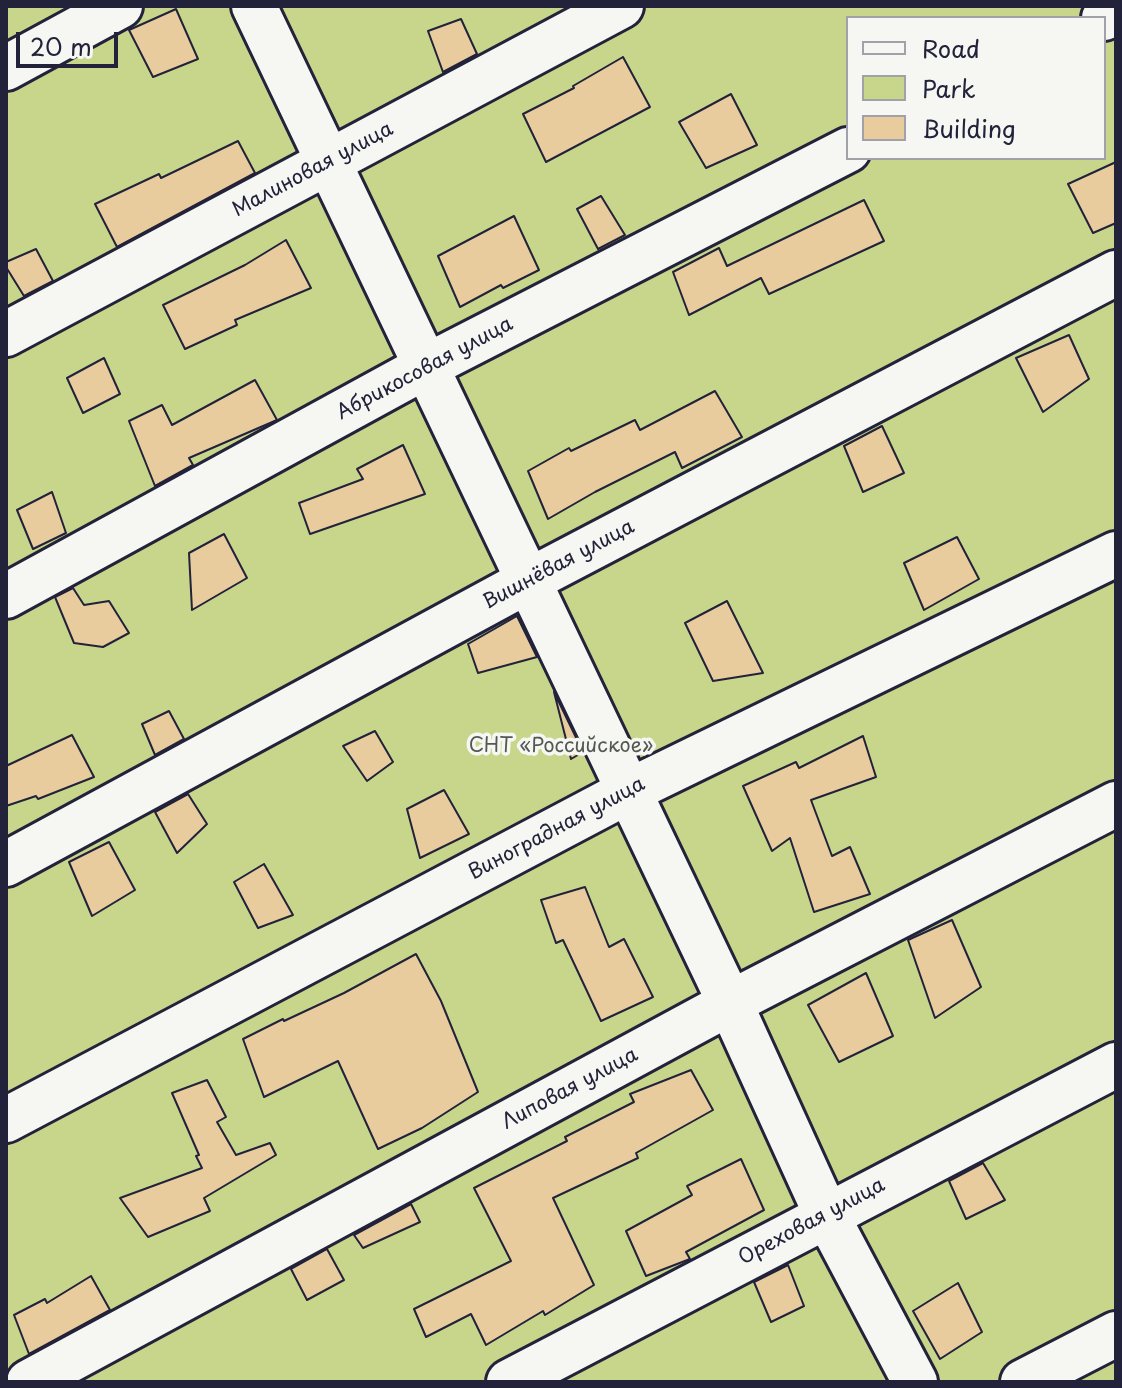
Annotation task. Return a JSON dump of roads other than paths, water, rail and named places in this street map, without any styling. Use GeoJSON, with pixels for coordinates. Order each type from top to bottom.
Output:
{"type":"FeatureCollection","features":[{"type":"Feature","properties":{"kind":"street"},"geometry":{"type":"LineString","coordinates":[[6,68],[120,6]]}},
{"type":"Feature","properties":{"kind":"street"},"geometry":{"type":"LineString","coordinates":[[254,6],[730,1003],[826,1214],[915,1382]]}},
{"type":"Feature","properties":{"kind":"street","name":"Малиновая улица"},"geometry":{"type":"LineString","coordinates":[[6,334],[621,6]]}},
{"type":"Feature","properties":{"kind":"street","name":"Абрикосовая улица"},"geometry":{"type":"LineString","coordinates":[[6,596],[425,367],[846,151]]}},
{"type":"Feature","properties":{"kind":"street","name":"Вишнёвая улица"},"geometry":{"type":"LineString","coordinates":[[6,864],[528,581],[1116,273]]}},
{"type":"Feature","properties":{"kind":"street","name":"Виноградная улица"},"geometry":{"type":"LineString","coordinates":[[6,1120],[627,792],[1116,554]]}},
{"type":"Feature","properties":{"kind":"street","name":"Липовая улица"},"geometry":{"type":"LineString","coordinates":[[29,1382],[730,1003],[1116,804]]}},
{"type":"Feature","properties":{"kind":"street","name":"Ореховая улица"},"geometry":{"type":"LineString","coordinates":[[509,1382],[1116,1065]]}},
{"type":"Feature","properties":{"kind":"street"},"geometry":{"type":"LineString","coordinates":[[1023,1382],[1116,1334]]}},
{"type":"Feature","properties":{"kind":"park label","name":"СНТ «Российское»"},"geometry":{"type":"Point","coordinates":[561,746]}}]}
